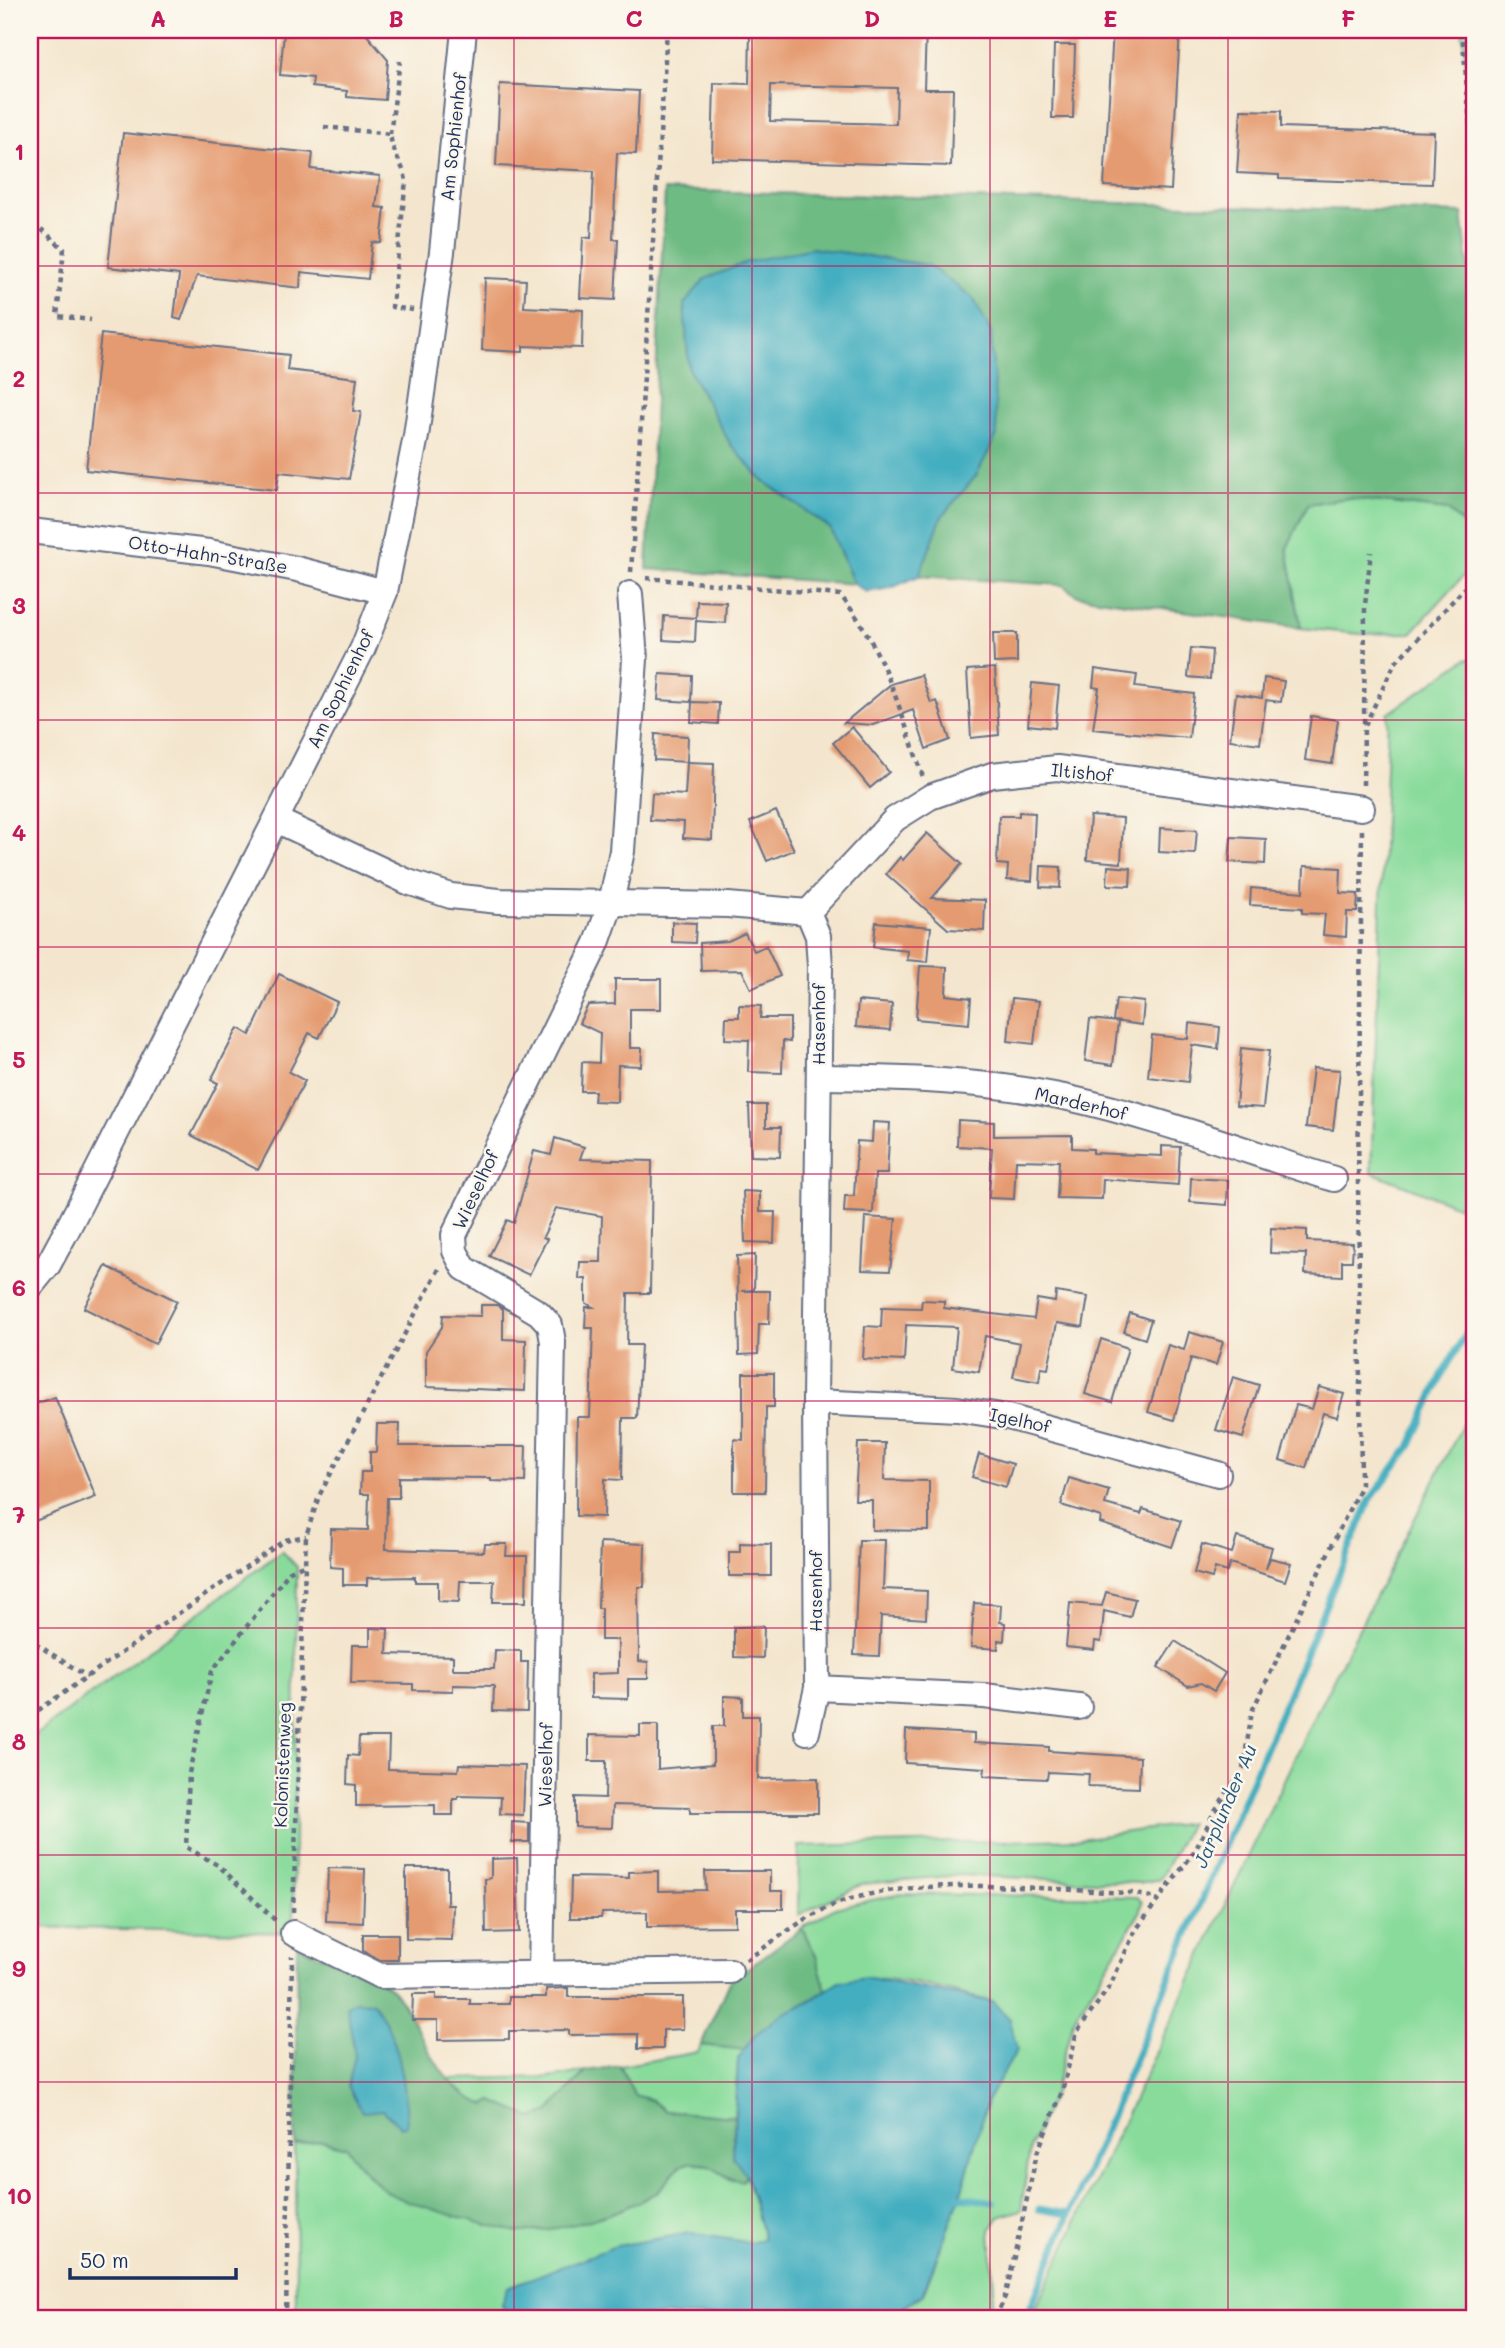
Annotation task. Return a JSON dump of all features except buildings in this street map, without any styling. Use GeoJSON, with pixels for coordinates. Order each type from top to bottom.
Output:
{"type":"FeatureCollection","features":[{"type":"Feature","properties":{"kind":"street","name":"Am Sophienhof"},"geometry":{"type":"LineString","coordinates":[[30,1287],[48,1265],[67,1230],[363,648],[385,592],[416,436],[433,312],[464,30]]}},
{"type":"Feature","properties":{"kind":"street","name":"Otto-Hahn-Straße"},"geometry":{"type":"LineString","coordinates":[[30,531],[209,552],[297,569],[385,592]]}},
{"type":"Feature","properties":{"kind":"street","name":"Wieselhof"},"geometry":{"type":"LineString","coordinates":[[541,1973],[553,1342],[550,1325],[540,1313],[464,1268],[455,1251],[454,1235],[597,943],[611,903],[622,851],[635,659],[630,585]]}},
{"type":"Feature","properties":{"kind":"street","name":"Iltishof"},"geometry":{"type":"LineString","coordinates":[[808,912],[895,819],[930,797],[992,775],[1057,768],[1362,808]]}},
{"type":"Feature","properties":{"kind":"street"},"geometry":{"type":"LineString","coordinates":[[276,820],[408,882],[451,896],[499,901],[728,905],[808,912]]}},
{"type":"Feature","properties":{"kind":"street","name":"Hasenhof"},"geometry":{"type":"LineString","coordinates":[[807,1732],[817,1688],[815,1402],[820,966],[817,936],[808,912]]}},
{"type":"Feature","properties":{"kind":"street","name":"Marderhof"},"geometry":{"type":"LineString","coordinates":[[819,1077],[978,1083],[1063,1097],[1131,1115],[1334,1179]]}},
{"type":"Feature","properties":{"kind":"street","name":"Igelhof"},"geometry":{"type":"LineString","coordinates":[[815,1402],[957,1409],[1008,1417],[1218,1474]]}},
{"type":"Feature","properties":{"kind":"street"},"geometry":{"type":"LineString","coordinates":[[817,1688],[984,1696],[1079,1707]]}},
{"type":"Feature","properties":{"kind":"street"},"geometry":{"type":"LineString","coordinates":[[293,1933],[380,1976],[730,1970]]}},
{"type":"Feature","properties":{"kind":"path"},"geometry":{"type":"LineString","coordinates":[[667,30],[630,585],[840,595],[859,617],[875,645],[930,797]]}},
{"type":"Feature","properties":{"kind":"path"},"geometry":{"type":"LineString","coordinates":[[1462,30],[1475,184]]}},
{"type":"Feature","properties":{"kind":"path"},"geometry":{"type":"LineString","coordinates":[[400,61],[390,134],[393,153],[404,168],[406,180],[391,307],[433,312]]}},
{"type":"Feature","properties":{"kind":"path"},"geometry":{"type":"LineString","coordinates":[[324,127],[390,134]]}},
{"type":"Feature","properties":{"kind":"path"},"geometry":{"type":"LineString","coordinates":[[41,229],[64,250],[57,316],[91,320]]}},
{"type":"Feature","properties":{"kind":"path"},"geometry":{"type":"LineString","coordinates":[[996,2318],[1006,2294],[1016,2242],[1030,2196],[1037,2153],[1062,2092],[1077,2032],[1110,1986],[1135,1931],[1195,1850],[1214,1812],[1242,1769],[1252,1711],[1361,1485],[1358,1182],[1362,808],[1365,605],[1371,552]]}},
{"type":"Feature","properties":{"kind":"path"},"geometry":{"type":"LineString","coordinates":[[1364,727],[1395,663],[1475,576]]}},
{"type":"Feature","properties":{"kind":"path","name":"Kolonistenweg"},"geometry":{"type":"LineString","coordinates":[[286,2318],[293,1933],[306,1535],[319,1496],[439,1267],[455,1251]]}},
{"type":"Feature","properties":{"kind":"path"},"geometry":{"type":"LineString","coordinates":[[30,1716],[285,1540],[306,1535]]}},
{"type":"Feature","properties":{"kind":"path"},"geometry":{"type":"LineString","coordinates":[[30,1547],[37,1566],[30,1567]]}},
{"type":"Feature","properties":{"kind":"path"},"geometry":{"type":"LineString","coordinates":[[293,1933],[265,1913],[219,1866],[186,1847],[189,1773],[212,1671],[290,1571],[303,1565]]}},
{"type":"Feature","properties":{"kind":"path"},"geometry":{"type":"LineString","coordinates":[[30,1635],[36,1644],[88,1677]]}},
{"type":"Feature","properties":{"kind":"path"},"geometry":{"type":"LineString","coordinates":[[30,1647],[36,1644]]}},
{"type":"Feature","properties":{"kind":"path"},"geometry":{"type":"LineString","coordinates":[[730,1970],[827,1908],[884,1893],[962,1887],[1131,1893],[1157,1898]]}},
{"type":"Feature","properties":{"kind":"green space"},"geometry":{"type":"Polygon","coordinates":[[[1462,30],[1475,30],[1475,146],[1462,30]]]}},
{"type":"Feature","properties":{"kind":"green space"},"geometry":{"type":"Polygon","coordinates":[[[665,190],[1462,213],[1475,318],[1475,535],[1447,510],[1348,498],[1308,504],[1287,548],[1301,628],[1078,596],[1062,585],[919,576],[942,516],[976,476],[684,304],[689,370],[731,445],[762,480],[830,528],[854,584],[647,569],[665,190]]]}},
{"type":"Feature","properties":{"kind":"green space"},"geometry":{"type":"Polygon","coordinates":[[[1348,498],[1448,510],[1475,535],[1475,556],[1467,572],[1411,633],[1360,634],[1301,628],[1287,548],[1308,504],[1348,498]]]}},
{"type":"Feature","properties":{"kind":"green space"},"geometry":{"type":"Polygon","coordinates":[[[1466,659],[1475,659],[1475,1213],[1371,1172],[1388,714],[1466,659]]]}},
{"type":"Feature","properties":{"kind":"green space"},"geometry":{"type":"Polygon","coordinates":[[[1475,1400],[1475,2318],[1031,2318],[1309,1727],[1475,1400]]]}},
{"type":"Feature","properties":{"kind":"green space"},"geometry":{"type":"Polygon","coordinates":[[[282,1551],[297,1567],[293,1933],[30,1927],[30,1739],[282,1551]]]}},
{"type":"Feature","properties":{"kind":"green space"},"geometry":{"type":"Polygon","coordinates":[[[1190,1823],[1160,1879],[1139,1883],[960,1875],[862,1884],[798,1915],[799,1846],[1079,1839],[1190,1823]]]}},
{"type":"Feature","properties":{"kind":"green space"},"geometry":{"type":"Polygon","coordinates":[[[900,1894],[1137,1897],[1142,1902],[1139,1914],[1073,2021],[1054,2092],[1030,2148],[1021,2210],[999,2217],[990,2230],[994,2290],[989,2318],[887,2318],[923,2295],[960,2197],[987,2101],[1017,2050],[993,2002],[931,1986],[885,1979],[843,1982],[826,1990],[816,1956],[802,1928],[835,1908],[900,1894]]]}},
{"type":"Feature","properties":{"kind":"green space"},"geometry":{"type":"Polygon","coordinates":[[[802,1928],[816,1956],[826,1990],[762,2030],[745,2050],[701,2045],[729,1982],[802,1928]]]}},
{"type":"Feature","properties":{"kind":"green space"},"geometry":{"type":"Polygon","coordinates":[[[297,1945],[364,1974],[394,1991],[442,2072],[468,2097],[486,2105],[492,2101],[532,2118],[548,2113],[586,2071],[620,2066],[634,2095],[651,2100],[665,2111],[734,2117],[733,2157],[746,2175],[742,2181],[735,2180],[709,2166],[696,2162],[688,2163],[677,2168],[654,2194],[623,2209],[573,2225],[522,2232],[455,2216],[389,2193],[377,2184],[346,2147],[322,2141],[295,2145],[297,1945]]]}},
{"type":"Feature","properties":{"kind":"green space"},"geometry":{"type":"Polygon","coordinates":[[[701,2045],[745,2050],[738,2059],[734,2117],[665,2111],[651,2100],[634,2095],[620,2066],[698,2052],[701,2045]]]}},
{"type":"Feature","properties":{"kind":"green space"},"geometry":{"type":"Polygon","coordinates":[[[586,2071],[548,2113],[532,2118],[492,2101],[486,2105],[468,2099],[446,2079],[556,2077],[586,2071]]]}},
{"type":"Feature","properties":{"kind":"green space"},"geometry":{"type":"Polygon","coordinates":[[[322,2141],[346,2147],[361,2168],[391,2194],[470,2218],[610,2211],[657,2193],[679,2166],[692,2162],[713,2167],[731,2180],[742,2181],[746,2175],[764,2238],[752,2243],[689,2233],[502,2304],[509,2318],[296,2318],[295,2145],[322,2141]]]}},
{"type":"Feature","properties":{"kind":"water"},"geometry":{"type":"Polygon","coordinates":[[[812,248],[928,265],[973,298],[991,332],[997,435],[976,476],[942,516],[919,576],[891,588],[866,592],[854,584],[830,528],[762,480],[731,445],[689,370],[684,304],[705,279],[747,262],[812,248]]]}},
{"type":"Feature","properties":{"kind":"water"},"geometry":{"type":"Polygon","coordinates":[[[865,1977],[993,2002],[1010,2019],[1017,2050],[987,2101],[960,2197],[922,2295],[887,2318],[509,2318],[502,2304],[508,2287],[616,2246],[689,2233],[752,2243],[764,2238],[746,2175],[733,2157],[738,2059],[754,2036],[780,2015],[805,2004],[839,1982],[865,1977]]]}},
{"type":"Feature","properties":{"kind":"water"},"geometry":{"type":"Polygon","coordinates":[[[355,2001],[372,2002],[389,2029],[403,2077],[407,2125],[401,2127],[383,2110],[362,2112],[348,2086],[355,2056],[347,2006],[355,2001]]]}},
{"type":"Feature","properties":{"kind":"waterway","name":"Jarplunder Au"},"geometry":{"type":"LineString","coordinates":[[1026,2318],[1370,1500],[1411,1445],[1442,1375],[1475,1318]]}},
{"type":"Feature","properties":{"kind":"waterway"},"geometry":{"type":"LineString","coordinates":[[960,2197],[993,2202]]}},
{"type":"Feature","properties":{"kind":"waterway"},"geometry":{"type":"LineString","coordinates":[[1039,2209],[1068,2214]]}}]}
